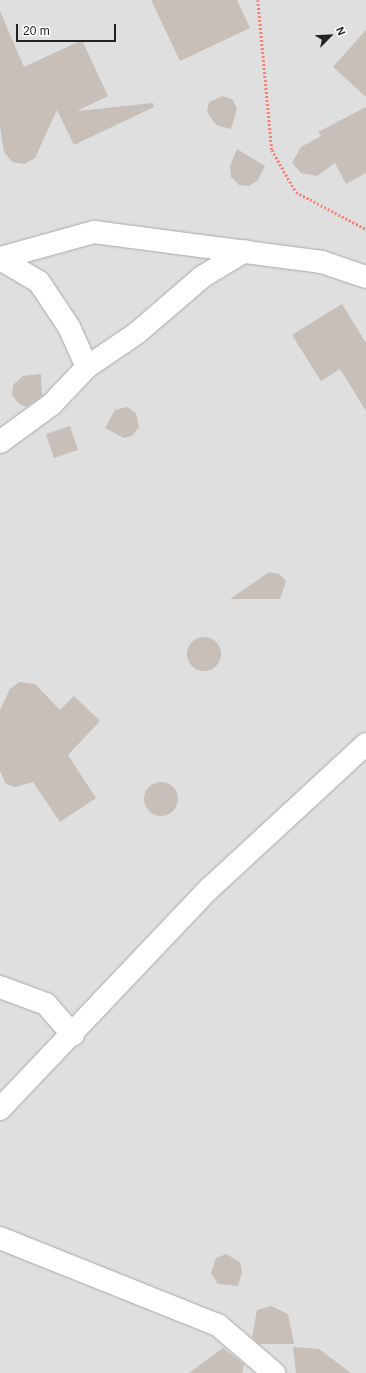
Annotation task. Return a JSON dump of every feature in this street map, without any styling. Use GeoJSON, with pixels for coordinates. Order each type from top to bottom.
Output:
{"type":"FeatureCollection","features":[{"type":"Feature","properties":{"kind":"street"},"geometry":{"type":"LineString","coordinates":[[0,259],[94,232],[322,262],[366,277]]}},
{"type":"Feature","properties":{"kind":"street"},"geometry":{"type":"LineString","coordinates":[[0,442],[51,405],[87,367],[137,333],[202,277],[245,251]]}},
{"type":"Feature","properties":{"kind":"street"},"geometry":{"type":"LineString","coordinates":[[0,259],[39,282],[69,327],[87,367]]}},
{"type":"Feature","properties":{"kind":"street"},"geometry":{"type":"LineString","coordinates":[[0,1109],[73,1035],[210,888],[366,744]]}},
{"type":"Feature","properties":{"kind":"street"},"geometry":{"type":"LineString","coordinates":[[0,987],[46,1004],[73,1035]]}},
{"type":"Feature","properties":{"kind":"street"},"geometry":{"type":"LineString","coordinates":[[0,1238],[218,1325],[274,1373]]}},
{"type":"Feature","properties":{"kind":"path"},"geometry":{"type":"LineString","coordinates":[[258,0],[272,150],[296,192],[366,229]]}},
{"type":"Feature","properties":{"kind":"shaded area"},"geometry":{"type":"Polygon","coordinates":[[[0,0],[366,0],[366,1373],[0,1373],[0,0]]]}},
{"type":"Feature","properties":{"kind":"building"},"geometry":{"type":"Polygon","coordinates":[[[151,0],[237,0],[250,28],[180,61],[151,0]]]}},
{"type":"Feature","properties":{"kind":"building"},"geometry":{"type":"Polygon","coordinates":[[[0,11],[24,67],[82,40],[108,96],[77,111],[153,103],[154,107],[74,145],[57,110],[35,158],[24,164],[12,162],[4,152],[0,127],[0,11]]]}},
{"type":"Feature","properties":{"kind":"building"},"geometry":{"type":"Polygon","coordinates":[[[366,30],[366,97],[333,67],[366,30]]]}},
{"type":"Feature","properties":{"kind":"building"},"geometry":{"type":"Polygon","coordinates":[[[223,96],[233,100],[237,109],[231,129],[216,125],[207,112],[209,102],[223,96]]]}},
{"type":"Feature","properties":{"kind":"building"},"geometry":{"type":"Polygon","coordinates":[[[366,107],[366,173],[346,184],[335,163],[317,176],[301,173],[292,163],[301,147],[321,136],[318,132],[366,107]]]}},
{"type":"Feature","properties":{"kind":"building"},"geometry":{"type":"Polygon","coordinates":[[[237,149],[265,166],[258,180],[249,186],[239,185],[231,177],[230,166],[237,149]]]}},
{"type":"Feature","properties":{"kind":"building"},"geometry":{"type":"Polygon","coordinates":[[[342,304],[366,343],[366,411],[340,369],[321,381],[292,335],[342,304]]]}},
{"type":"Feature","properties":{"kind":"building"},"geometry":{"type":"Polygon","coordinates":[[[41,374],[42,396],[26,407],[19,404],[12,395],[13,385],[23,376],[41,374]]]}},
{"type":"Feature","properties":{"kind":"building"},"geometry":{"type":"Polygon","coordinates":[[[127,407],[136,413],[139,427],[132,436],[124,438],[105,428],[115,410],[127,407]]]}},
{"type":"Feature","properties":{"kind":"building"},"geometry":{"type":"Polygon","coordinates":[[[70,426],[78,450],[54,458],[46,434],[70,426]]]}},
{"type":"Feature","properties":{"kind":"building"},"geometry":{"type":"Polygon","coordinates":[[[269,572],[279,574],[286,581],[280,599],[230,599],[269,572]]]}},
{"type":"Feature","properties":{"kind":"building"},"geometry":{"type":"Polygon","coordinates":[[[204,637],[216,642],[221,654],[216,666],[204,671],[192,666],[187,654],[192,642],[204,637]]]}},
{"type":"Feature","properties":{"kind":"building"},"geometry":{"type":"Polygon","coordinates":[[[19,682],[35,684],[60,710],[74,696],[100,721],[68,755],[96,798],[60,822],[33,782],[15,787],[6,784],[0,771],[0,710],[10,689],[19,682]]]}},
{"type":"Feature","properties":{"kind":"building"},"geometry":{"type":"Polygon","coordinates":[[[158,782],[164,782],[168,783],[175,789],[178,799],[177,806],[171,813],[164,816],[158,816],[154,815],[147,809],[144,802],[144,796],[145,792],[151,785],[158,782]]]}},
{"type":"Feature","properties":{"kind":"building"},"geometry":{"type":"Polygon","coordinates":[[[226,1254],[240,1262],[242,1272],[238,1286],[218,1284],[211,1273],[216,1258],[226,1254]]]}},
{"type":"Feature","properties":{"kind":"building"},"geometry":{"type":"Polygon","coordinates":[[[271,1306],[288,1314],[294,1344],[259,1344],[252,1337],[257,1310],[271,1306]]]}},
{"type":"Feature","properties":{"kind":"building"},"geometry":{"type":"Polygon","coordinates":[[[293,1347],[319,1349],[351,1373],[296,1373],[293,1347]]]}},
{"type":"Feature","properties":{"kind":"building"},"geometry":{"type":"Polygon","coordinates":[[[223,1348],[244,1364],[242,1373],[189,1373],[223,1348]]]}}]}
